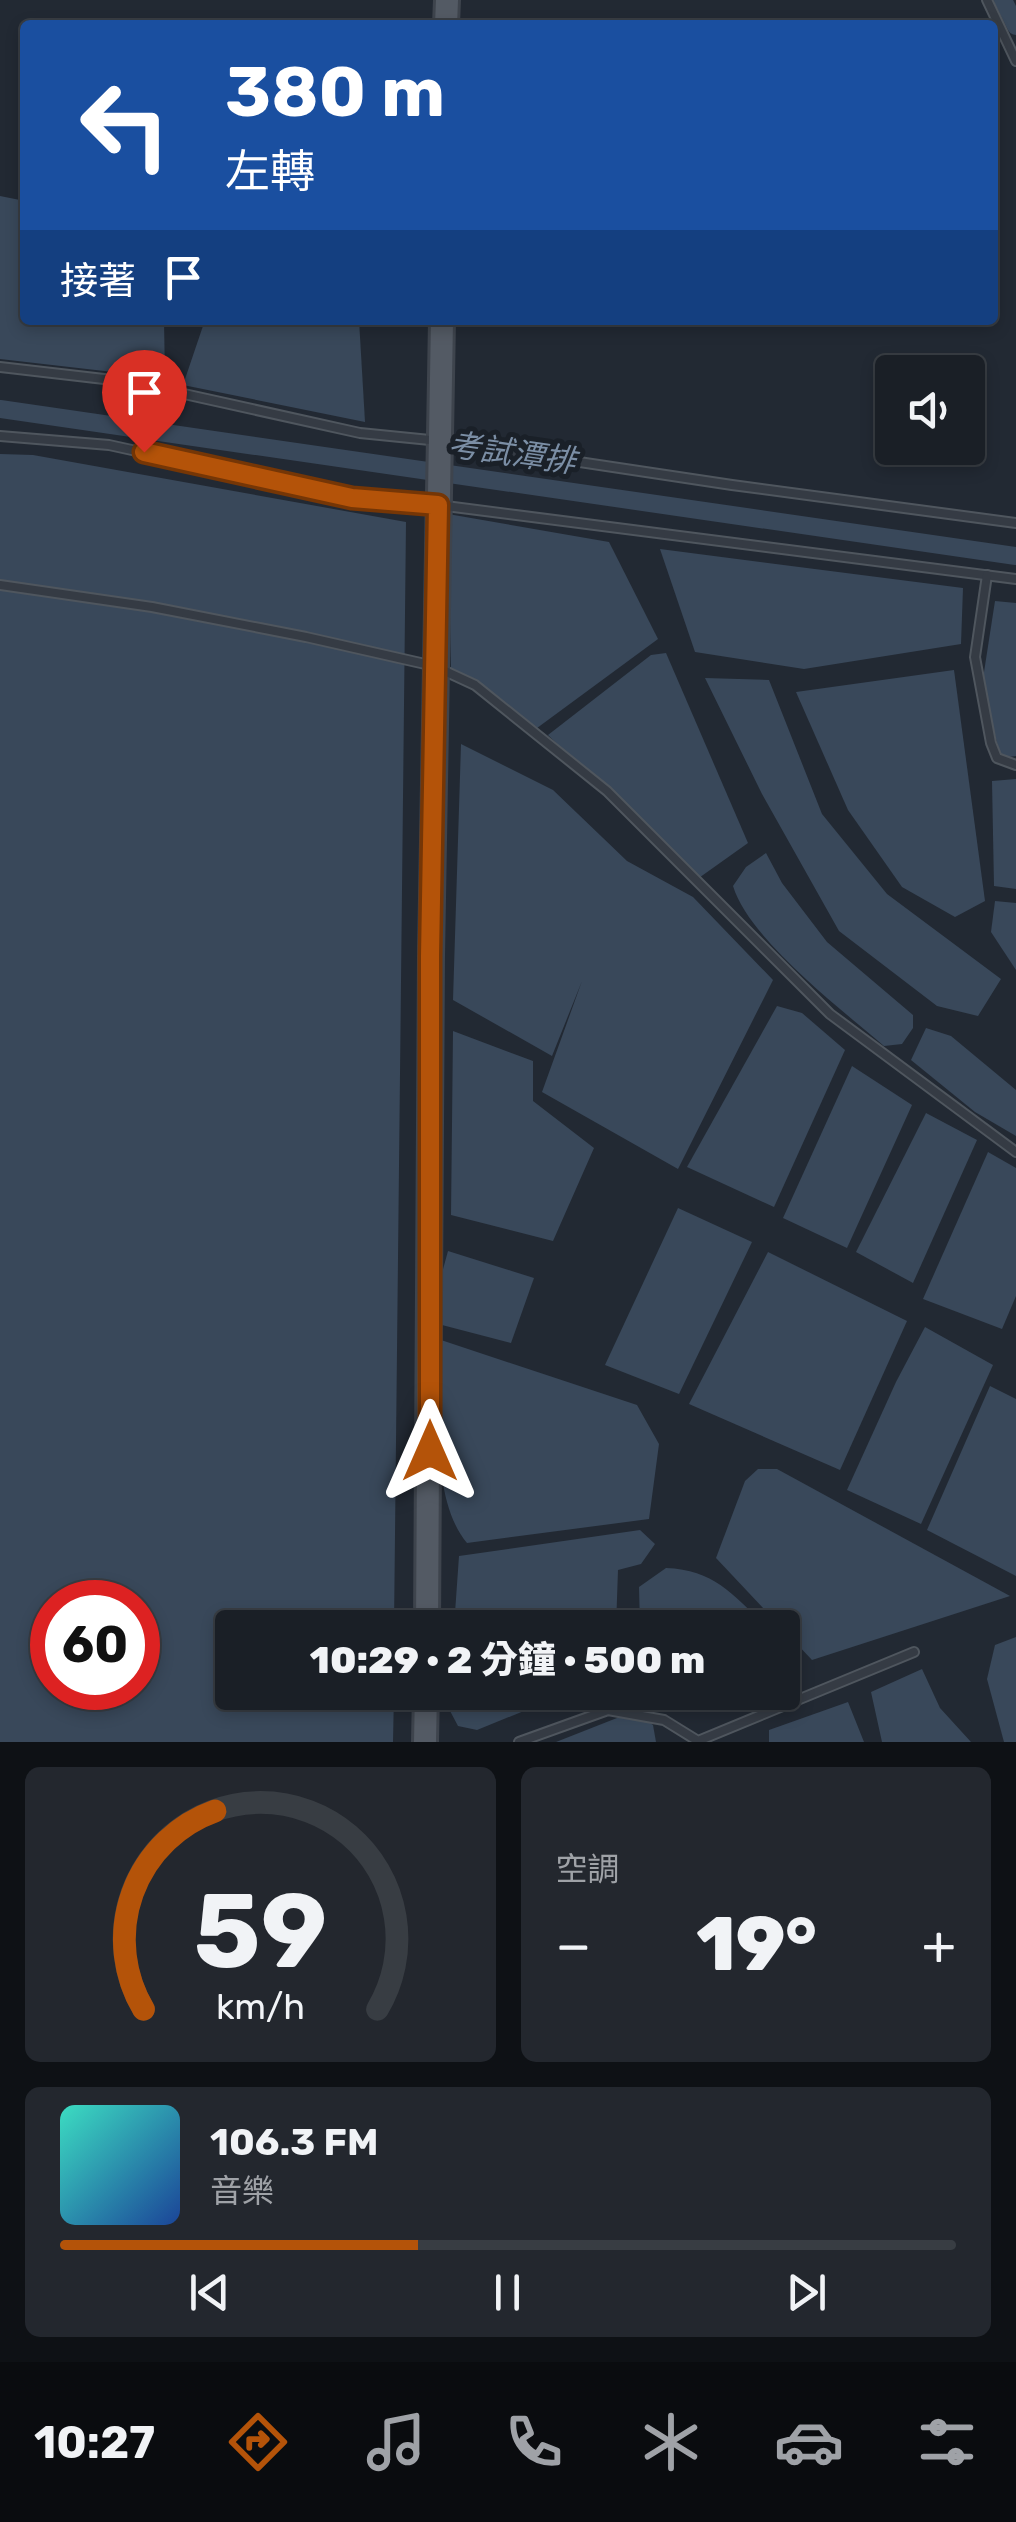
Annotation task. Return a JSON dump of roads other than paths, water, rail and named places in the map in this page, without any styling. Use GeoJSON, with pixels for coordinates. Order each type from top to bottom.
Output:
{"type":"FeatureCollection","features":[{"type":"Feature","properties":{"kind":"main road"},"geometry":{"type":"LineString","coordinates":[[427,1610],[434,666],[442,325]]}},
{"type":"Feature","properties":{"kind":"main road"},"geometry":{"type":"LineString","coordinates":[[425,1742],[426,1710]]}},
{"type":"Feature","properties":{"kind":"lane"},"geometry":{"type":"LineString","coordinates":[[998,23],[1016,61]]}},
{"type":"Feature","properties":{"kind":"lane"},"geometry":{"type":"LineString","coordinates":[[0,367],[130,382],[360,433],[440,446],[1016,523]]}},
{"type":"Feature","properties":{"kind":"lane"},"geometry":{"type":"LineString","coordinates":[[0,436],[109,445],[352,498],[438,499],[1016,579]]}},
{"type":"Feature","properties":{"kind":"lane"},"geometry":{"type":"LineString","coordinates":[[987,574],[974,657],[990,743],[997,758],[1016,764]]}},
{"type":"Feature","properties":{"kind":"lane"},"geometry":{"type":"LineString","coordinates":[[0,584],[152,607],[434,666],[475,685],[607,791],[830,1014],[1016,1152]]}},
{"type":"Feature","properties":{"kind":"lane"},"geometry":{"type":"LineString","coordinates":[[519,1742],[608,1710],[664,1720],[698,1742],[914,1652]]}},
{"type":"Feature","properties":{"kind":"water"},"geometry":{"type":"Polygon","coordinates":[[[0,196],[20,200],[20,325],[164,325],[165,378],[0,359],[0,196]]]}},
{"type":"Feature","properties":{"kind":"water"},"geometry":{"type":"Polygon","coordinates":[[[203,325],[359,325],[365,422],[183,385],[203,325]]]}},
{"type":"Feature","properties":{"kind":"water"},"geometry":{"type":"Polygon","coordinates":[[[0,454],[33,455],[406,522],[394,1610],[215,1610],[215,1710],[394,1710],[393,1742],[0,1742],[0,454]]]}},
{"type":"Feature","properties":{"kind":"water"},"geometry":{"type":"Polygon","coordinates":[[[448,514],[609,542],[658,639],[533,731],[451,668],[448,514]]]}},
{"type":"Feature","properties":{"kind":"water"},"geometry":{"type":"Polygon","coordinates":[[[660,549],[963,588],[961,644],[804,669],[695,652],[660,549]]]}},
{"type":"Feature","properties":{"kind":"water"},"geometry":{"type":"Polygon","coordinates":[[[995,601],[1016,603],[1016,756],[1001,758],[982,685],[995,601]]]}},
{"type":"Feature","properties":{"kind":"water"},"geometry":{"type":"Polygon","coordinates":[[[666,653],[748,843],[696,880],[548,735],[651,655],[666,653]]]}},
{"type":"Feature","properties":{"kind":"water"},"geometry":{"type":"Polygon","coordinates":[[[954,670],[985,901],[955,917],[902,887],[848,810],[796,692],[954,670]]]}},
{"type":"Feature","properties":{"kind":"water"},"geometry":{"type":"Polygon","coordinates":[[[705,678],[769,680],[822,814],[887,894],[1001,979],[978,1016],[937,1006],[839,931],[762,794],[705,678]]]}},
{"type":"Feature","properties":{"kind":"water"},"geometry":{"type":"Polygon","coordinates":[[[461,744],[553,790],[627,861],[693,897],[773,980],[678,1169],[542,1092],[582,981],[552,1056],[453,1000],[461,744]]]}},
{"type":"Feature","properties":{"kind":"water"},"geometry":{"type":"Polygon","coordinates":[[[1016,779],[1016,889],[994,886],[992,781],[1016,779]]]}},
{"type":"Feature","properties":{"kind":"water"},"geometry":{"type":"Polygon","coordinates":[[[766,853],[782,883],[827,942],[913,1015],[913,1028],[902,1044],[884,1046],[822,993],[776,950],[742,907],[733,886],[746,867],[766,853]]]}},
{"type":"Feature","properties":{"kind":"water"},"geometry":{"type":"Polygon","coordinates":[[[995,901],[1016,903],[1016,970],[991,932],[995,901]]]}},
{"type":"Feature","properties":{"kind":"water"},"geometry":{"type":"Polygon","coordinates":[[[777,1006],[802,1013],[845,1050],[774,1207],[687,1167],[777,1006]]]}},
{"type":"Feature","properties":{"kind":"water"},"geometry":{"type":"Polygon","coordinates":[[[926,1028],[951,1036],[1016,1090],[1016,1136],[975,1112],[911,1060],[926,1028]]]}},
{"type":"Feature","properties":{"kind":"water"},"geometry":{"type":"Polygon","coordinates":[[[453,1031],[533,1061],[533,1101],[594,1148],[553,1241],[451,1215],[453,1031]]]}},
{"type":"Feature","properties":{"kind":"water"},"geometry":{"type":"Polygon","coordinates":[[[852,1066],[912,1105],[847,1248],[783,1218],[852,1066]]]}},
{"type":"Feature","properties":{"kind":"water"},"geometry":{"type":"Polygon","coordinates":[[[926,1113],[977,1140],[913,1283],[856,1252],[926,1113]]]}},
{"type":"Feature","properties":{"kind":"water"},"geometry":{"type":"Polygon","coordinates":[[[988,1152],[1016,1168],[1016,1296],[1002,1329],[923,1299],[988,1152]]]}},
{"type":"Feature","properties":{"kind":"water"},"geometry":{"type":"Polygon","coordinates":[[[678,1208],[752,1242],[679,1394],[605,1365],[678,1208]]]}},
{"type":"Feature","properties":{"kind":"water"},"geometry":{"type":"Polygon","coordinates":[[[448,1251],[534,1278],[511,1343],[442,1325],[442,1273],[448,1251]]]}},
{"type":"Feature","properties":{"kind":"water"},"geometry":{"type":"Polygon","coordinates":[[[768,1252],[907,1321],[840,1470],[689,1404],[768,1252]]]}},
{"type":"Feature","properties":{"kind":"water"},"geometry":{"type":"Polygon","coordinates":[[[925,1327],[993,1365],[921,1524],[847,1490],[925,1327]]]}},
{"type":"Feature","properties":{"kind":"water"},"geometry":{"type":"Polygon","coordinates":[[[441,1340],[637,1405],[659,1444],[649,1519],[467,1543],[455,1524],[442,1474],[438,1417],[441,1340]]]}},
{"type":"Feature","properties":{"kind":"water"},"geometry":{"type":"Polygon","coordinates":[[[990,1386],[1016,1399],[1016,1576],[927,1530],[990,1386]]]}},
{"type":"Feature","properties":{"kind":"water"},"geometry":{"type":"Polygon","coordinates":[[[758,1469],[777,1469],[1010,1596],[812,1660],[800,1647],[800,1610],[765,1610],[716,1558],[745,1481],[758,1469]]]}},
{"type":"Feature","properties":{"kind":"water"},"geometry":{"type":"Polygon","coordinates":[[[640,1530],[655,1544],[641,1564],[618,1570],[617,1610],[455,1610],[459,1556],[640,1530]]]}},
{"type":"Feature","properties":{"kind":"water"},"geometry":{"type":"Polygon","coordinates":[[[666,1568],[683,1570],[711,1579],[749,1610],[640,1610],[639,1587],[666,1568]]]}},
{"type":"Feature","properties":{"kind":"water"},"geometry":{"type":"Polygon","coordinates":[[[1016,1637],[1016,1742],[1004,1742],[987,1679],[995,1645],[1016,1637]]]}},
{"type":"Feature","properties":{"kind":"water"},"geometry":{"type":"Polygon","coordinates":[[[922,1669],[940,1708],[971,1742],[882,1742],[871,1692],[922,1669]]]}},
{"type":"Feature","properties":{"kind":"water"},"geometry":{"type":"Polygon","coordinates":[[[848,1702],[864,1742],[769,1742],[769,1730],[848,1702]]]}},
{"type":"Feature","properties":{"kind":"water"},"geometry":{"type":"Polygon","coordinates":[[[450,1710],[526,1710],[477,1730],[458,1726],[450,1710]]]}},
{"type":"Feature","properties":{"kind":"water"},"geometry":{"type":"Polygon","coordinates":[[[639,1715],[653,1725],[656,1742],[556,1742],[622,1716],[639,1715]]]}},
{"type":"Feature","properties":{"kind":"waterway"},"geometry":{"type":"LineString","coordinates":[[1003,0],[1016,26]]}},
{"type":"Feature","properties":{"kind":"waterway","name":"考試潭排"},"geometry":{"type":"LineString","coordinates":[[0,409],[1016,556]]}}]}
